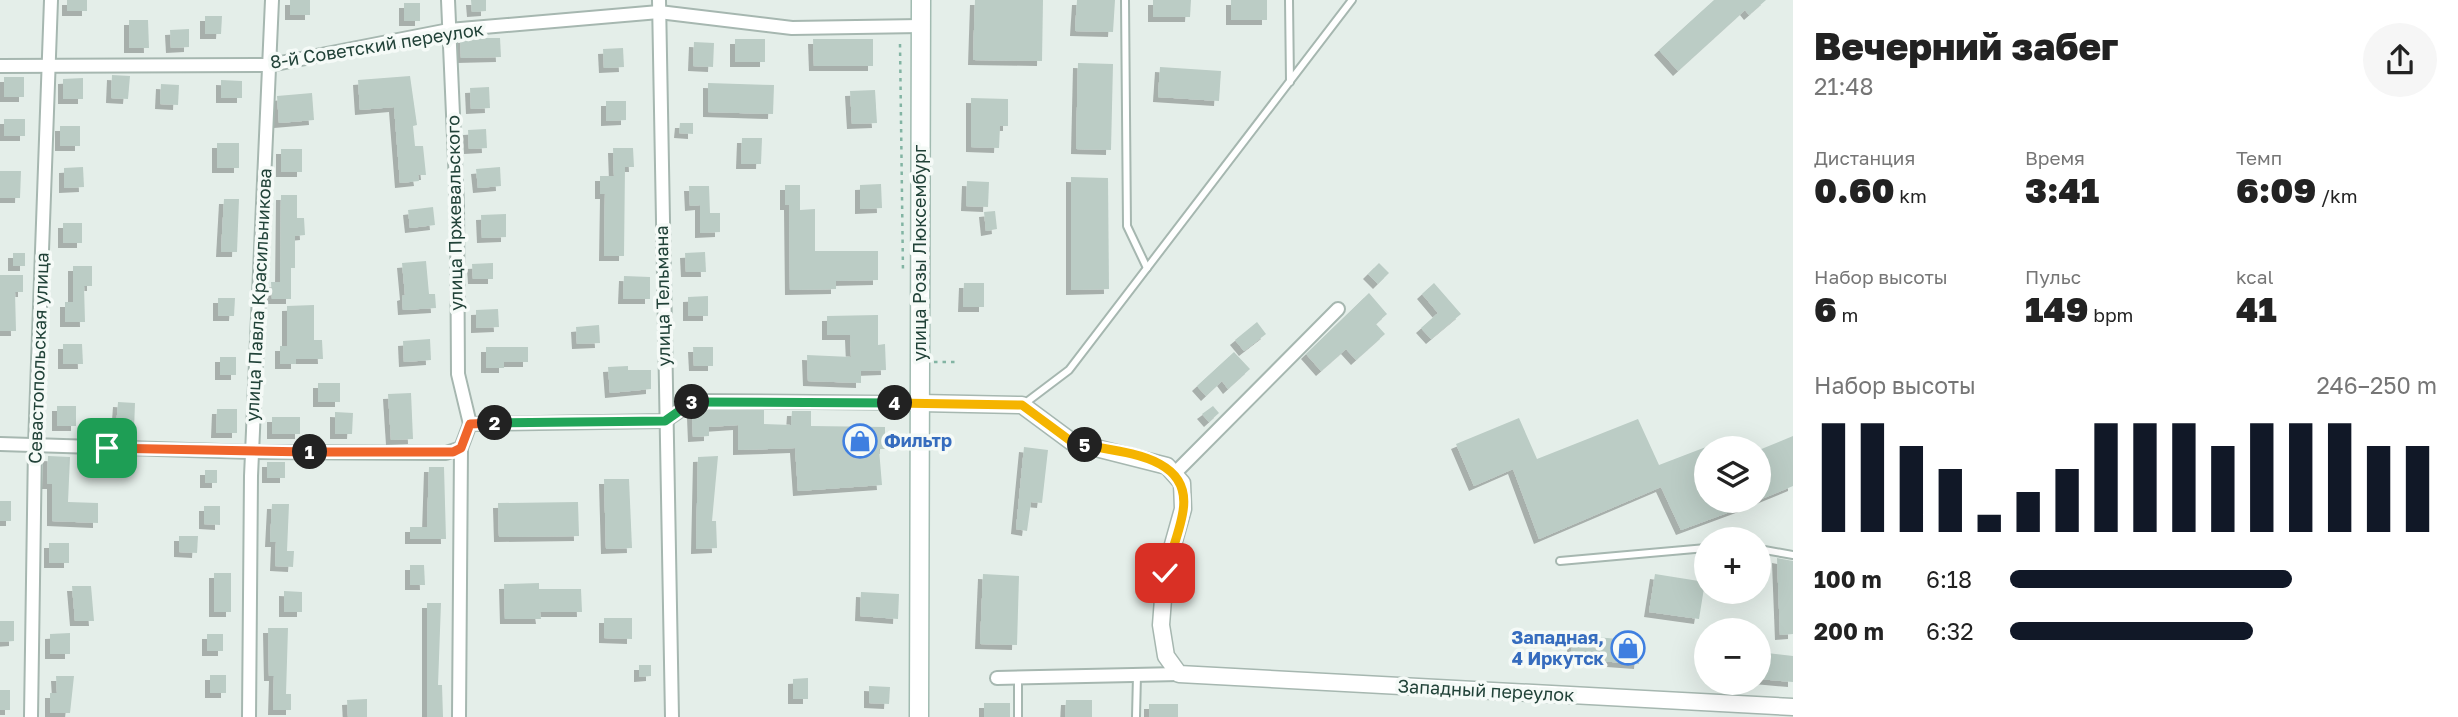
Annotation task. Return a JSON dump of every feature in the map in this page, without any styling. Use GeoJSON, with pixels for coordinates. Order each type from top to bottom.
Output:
{"type":"FeatureCollection","features":[{"type":"Feature","properties":{"kind":"main road","name":"улица Розы Люксембург"},"geometry":{"type":"LineString","coordinates":[[919,717],[921,0]]}},
{"type":"Feature","properties":{"kind":"street","name":"Севастопольская улица"},"geometry":{"type":"LineString","coordinates":[[31,717],[35,446],[51,0]]}},
{"type":"Feature","properties":{"kind":"street","name":"улица Павла Красильникова"},"geometry":{"type":"LineString","coordinates":[[250,717],[252,452],[272,0]]}},
{"type":"Feature","properties":{"kind":"street","name":"улица Пржевальского"},"geometry":{"type":"LineString","coordinates":[[448,0],[457,206],[458,374],[470,424]]}},
{"type":"Feature","properties":{"kind":"street","name":"8-й Советский переулок"},"geometry":{"type":"LineString","coordinates":[[0,66],[270,65],[449,30],[659,6],[792,28],[921,26]]}},
{"type":"Feature","properties":{"kind":"street","name":"улица Тельмана"},"geometry":{"type":"LineString","coordinates":[[659,6],[672,717]]}},
{"type":"Feature","properties":{"kind":"street"},"geometry":{"type":"LineString","coordinates":[[1174,474],[1338,309]]}},
{"type":"Feature","properties":{"kind":"street"},"geometry":{"type":"LineString","coordinates":[[459,717],[461,448],[470,424],[665,421],[694,401],[1022,405],[1072,442],[1140,456],[1167,466],[1182,483],[1184,509],[1165,573],[1161,625],[1166,656],[1178,674]]}},
{"type":"Feature","properties":{"kind":"street"},"geometry":{"type":"LineString","coordinates":[[0,444],[252,452],[446,453],[461,448]]}},
{"type":"Feature","properties":{"kind":"street"},"geometry":{"type":"LineString","coordinates":[[997,678],[1178,674]]}},
{"type":"Feature","properties":{"kind":"street","name":"Западный переулок"},"geometry":{"type":"LineString","coordinates":[[1178,674],[1793,707]]}},
{"type":"Feature","properties":{"kind":"lane"},"geometry":{"type":"LineString","coordinates":[[1125,0],[1127,226],[1147,268]]}},
{"type":"Feature","properties":{"kind":"lane"},"geometry":{"type":"LineString","coordinates":[[1289,0],[1290,82]]}},
{"type":"Feature","properties":{"kind":"lane"},"geometry":{"type":"LineString","coordinates":[[1022,405],[1069,370],[1351,1]]}},
{"type":"Feature","properties":{"kind":"lane"},"geometry":{"type":"LineString","coordinates":[[1560,561],[1694,549]]}},
{"type":"Feature","properties":{"kind":"lane"},"geometry":{"type":"LineString","coordinates":[[1771,551],[1793,555]]}},
{"type":"Feature","properties":{"kind":"lane"},"geometry":{"type":"LineString","coordinates":[[1136,717],[1137,675]]}},
{"type":"Feature","properties":{"kind":"lane"},"geometry":{"type":"LineString","coordinates":[[1018,678],[1018,717]]}},
{"type":"Feature","properties":{"kind":"path"},"geometry":{"type":"LineString","coordinates":[[900,44],[904,281]]}},
{"type":"Feature","properties":{"kind":"path"},"geometry":{"type":"LineString","coordinates":[[934,362],[958,362]]}},
{"type":"Feature","properties":{"kind":"building"},"geometry":{"type":"Polygon","coordinates":[[[67,0],[87,0],[87,11],[67,11],[67,0]]]}},
{"type":"Feature","properties":{"kind":"building"},"geometry":{"type":"Polygon","coordinates":[[[290,0],[310,0],[310,15],[290,15],[290,0]]]}},
{"type":"Feature","properties":{"kind":"building"},"geometry":{"type":"Polygon","coordinates":[[[471,0],[486,0],[486,11],[472,12],[471,0]]]}},
{"type":"Feature","properties":{"kind":"building"},"geometry":{"type":"Polygon","coordinates":[[[975,0],[1043,0],[1042,61],[973,60],[975,0]]]}},
{"type":"Feature","properties":{"kind":"building"},"geometry":{"type":"Polygon","coordinates":[[[1077,0],[1115,0],[1113,32],[1075,31],[1077,0]]]}},
{"type":"Feature","properties":{"kind":"building"},"geometry":{"type":"Polygon","coordinates":[[[1153,0],[1191,0],[1190,17],[1153,17],[1153,0]]]}},
{"type":"Feature","properties":{"kind":"building"},"geometry":{"type":"Polygon","coordinates":[[[1231,0],[1267,0],[1267,20],[1231,20],[1231,0]]]}},
{"type":"Feature","properties":{"kind":"building"},"geometry":{"type":"Polygon","coordinates":[[[1714,0],[1766,0],[1749,15],[1745,10],[1678,71],[1659,50],[1714,0]]]}},
{"type":"Feature","properties":{"kind":"building"},"geometry":{"type":"Polygon","coordinates":[[[404,3],[420,3],[420,21],[404,21],[404,3]]]}},
{"type":"Feature","properties":{"kind":"building"},"geometry":{"type":"Polygon","coordinates":[[[205,16],[222,16],[221,34],[205,34],[205,16]]]}},
{"type":"Feature","properties":{"kind":"building"},"geometry":{"type":"Polygon","coordinates":[[[129,20],[148,20],[149,48],[129,48],[129,20]]]}},
{"type":"Feature","properties":{"kind":"building"},"geometry":{"type":"Polygon","coordinates":[[[189,29],[189,47],[171,48],[170,30],[189,29]]]}},
{"type":"Feature","properties":{"kind":"building"},"geometry":{"type":"Polygon","coordinates":[[[460,38],[500,38],[501,57],[461,58],[460,38]]]}},
{"type":"Feature","properties":{"kind":"building"},"geometry":{"type":"Polygon","coordinates":[[[735,39],[765,39],[765,62],[735,62],[735,39]]]}},
{"type":"Feature","properties":{"kind":"building"},"geometry":{"type":"Polygon","coordinates":[[[813,39],[873,39],[873,66],[814,66],[813,39]]]}},
{"type":"Feature","properties":{"kind":"building"},"geometry":{"type":"Polygon","coordinates":[[[694,42],[714,43],[713,67],[693,66],[694,42]]]}},
{"type":"Feature","properties":{"kind":"building"},"geometry":{"type":"Polygon","coordinates":[[[623,48],[624,67],[604,68],[603,49],[623,48]]]}},
{"type":"Feature","properties":{"kind":"building"},"geometry":{"type":"Polygon","coordinates":[[[1078,63],[1113,64],[1111,150],[1076,149],[1078,63]]]}},
{"type":"Feature","properties":{"kind":"building"},"geometry":{"type":"Polygon","coordinates":[[[1160,67],[1221,71],[1219,101],[1158,97],[1160,67]]]}},
{"type":"Feature","properties":{"kind":"building"},"geometry":{"type":"Polygon","coordinates":[[[112,75],[130,76],[128,99],[111,98],[112,75]]]}},
{"type":"Feature","properties":{"kind":"building"},"geometry":{"type":"Polygon","coordinates":[[[410,76],[417,125],[413,126],[415,146],[423,146],[426,175],[418,175],[419,181],[400,183],[394,107],[360,110],[358,80],[410,76]]]}},
{"type":"Feature","properties":{"kind":"building"},"geometry":{"type":"Polygon","coordinates":[[[4,77],[24,77],[24,97],[4,97],[4,77]]]}},
{"type":"Feature","properties":{"kind":"building"},"geometry":{"type":"Polygon","coordinates":[[[83,78],[83,99],[63,99],[63,79],[83,78]]]}},
{"type":"Feature","properties":{"kind":"building"},"geometry":{"type":"Polygon","coordinates":[[[221,80],[242,81],[242,98],[221,98],[221,80]]]}},
{"type":"Feature","properties":{"kind":"building"},"geometry":{"type":"Polygon","coordinates":[[[708,83],[774,85],[773,114],[708,112],[708,83]]]}},
{"type":"Feature","properties":{"kind":"building"},"geometry":{"type":"Polygon","coordinates":[[[161,84],[179,85],[178,105],[160,104],[161,84]]]}},
{"type":"Feature","properties":{"kind":"building"},"geometry":{"type":"Polygon","coordinates":[[[489,87],[490,108],[471,109],[470,88],[489,87]]]}},
{"type":"Feature","properties":{"kind":"building"},"geometry":{"type":"Polygon","coordinates":[[[875,90],[877,123],[852,124],[850,91],[875,90]]]}},
{"type":"Feature","properties":{"kind":"building"},"geometry":{"type":"Polygon","coordinates":[[[312,93],[314,120],[279,123],[277,96],[312,93]]]}},
{"type":"Feature","properties":{"kind":"building"},"geometry":{"type":"Polygon","coordinates":[[[971,98],[1008,99],[1008,126],[1000,126],[999,148],[971,147],[971,98]]]}},
{"type":"Feature","properties":{"kind":"building"},"geometry":{"type":"Polygon","coordinates":[[[606,101],[626,101],[626,120],[606,121],[606,101]]]}},
{"type":"Feature","properties":{"kind":"building"},"geometry":{"type":"Polygon","coordinates":[[[4,119],[25,119],[25,136],[4,136],[4,119]]]}},
{"type":"Feature","properties":{"kind":"building"},"geometry":{"type":"Polygon","coordinates":[[[680,123],[693,123],[693,134],[679,133],[680,123]]]}},
{"type":"Feature","properties":{"kind":"building"},"geometry":{"type":"Polygon","coordinates":[[[60,126],[80,126],[80,146],[60,146],[60,126]]]}},
{"type":"Feature","properties":{"kind":"building"},"geometry":{"type":"Polygon","coordinates":[[[486,129],[487,148],[469,149],[468,130],[486,129]]]}},
{"type":"Feature","properties":{"kind":"building"},"geometry":{"type":"Polygon","coordinates":[[[742,138],[762,138],[761,164],[741,164],[742,138]]]}},
{"type":"Feature","properties":{"kind":"building"},"geometry":{"type":"Polygon","coordinates":[[[217,143],[239,143],[239,168],[217,168],[217,143]]]}},
{"type":"Feature","properties":{"kind":"building"},"geometry":{"type":"Polygon","coordinates":[[[613,148],[633,148],[634,167],[625,167],[624,256],[604,256],[605,194],[600,194],[600,176],[614,176],[613,148]]]}},
{"type":"Feature","properties":{"kind":"building"},"geometry":{"type":"Polygon","coordinates":[[[281,149],[302,149],[302,172],[281,172],[281,149]]]}},
{"type":"Feature","properties":{"kind":"building"},"geometry":{"type":"Polygon","coordinates":[[[83,167],[84,187],[64,188],[64,168],[83,167]]]}},
{"type":"Feature","properties":{"kind":"building"},"geometry":{"type":"Polygon","coordinates":[[[500,167],[501,186],[478,188],[476,169],[500,167]]]}},
{"type":"Feature","properties":{"kind":"building"},"geometry":{"type":"Polygon","coordinates":[[[0,171],[21,171],[20,198],[0,198],[0,171]]]}},
{"type":"Feature","properties":{"kind":"building"},"geometry":{"type":"Polygon","coordinates":[[[1071,177],[1108,178],[1109,289],[1071,290],[1071,177]]]}},
{"type":"Feature","properties":{"kind":"building"},"geometry":{"type":"Polygon","coordinates":[[[967,181],[989,182],[988,207],[966,206],[967,181]]]}},
{"type":"Feature","properties":{"kind":"building"},"geometry":{"type":"Polygon","coordinates":[[[881,184],[882,208],[860,209],[860,185],[881,184]]]}},
{"type":"Feature","properties":{"kind":"building"},"geometry":{"type":"Polygon","coordinates":[[[785,185],[800,185],[800,210],[815,209],[815,251],[878,251],[878,280],[836,281],[836,289],[790,290],[789,205],[785,205],[785,185]]]}},
{"type":"Feature","properties":{"kind":"building"},"geometry":{"type":"Polygon","coordinates":[[[689,186],[709,186],[710,213],[720,213],[720,232],[700,233],[700,205],[690,206],[689,186]]]}},
{"type":"Feature","properties":{"kind":"building"},"geometry":{"type":"Polygon","coordinates":[[[281,195],[297,195],[297,218],[304,218],[305,235],[295,236],[291,299],[272,299],[271,282],[280,282],[281,195]]]}},
{"type":"Feature","properties":{"kind":"building"},"geometry":{"type":"Polygon","coordinates":[[[224,199],[239,199],[237,252],[221,252],[224,199]]]}},
{"type":"Feature","properties":{"kind":"building"},"geometry":{"type":"Polygon","coordinates":[[[433,207],[435,225],[410,228],[408,210],[433,207]]]}},
{"type":"Feature","properties":{"kind":"building"},"geometry":{"type":"Polygon","coordinates":[[[995,211],[997,229],[986,231],[984,212],[995,211]]]}},
{"type":"Feature","properties":{"kind":"building"},"geometry":{"type":"Polygon","coordinates":[[[506,214],[506,237],[482,238],[481,215],[506,214]]]}},
{"type":"Feature","properties":{"kind":"building"},"geometry":{"type":"Polygon","coordinates":[[[63,223],[82,223],[82,243],[63,243],[63,223]]]}},
{"type":"Feature","properties":{"kind":"building"},"geometry":{"type":"Polygon","coordinates":[[[705,252],[706,272],[686,272],[685,253],[705,252]]]}},
{"type":"Feature","properties":{"kind":"building"},"geometry":{"type":"Polygon","coordinates":[[[13,253],[25,253],[25,266],[13,266],[13,253]]]}},
{"type":"Feature","properties":{"kind":"building"},"geometry":{"type":"Polygon","coordinates":[[[426,261],[429,294],[435,294],[436,308],[403,310],[402,296],[405,295],[402,263],[426,261]]]}},
{"type":"Feature","properties":{"kind":"building"},"geometry":{"type":"Polygon","coordinates":[[[493,263],[493,279],[473,279],[472,264],[493,263]]]}},
{"type":"Feature","properties":{"kind":"building"},"geometry":{"type":"Polygon","coordinates":[[[1379,263],[1389,273],[1378,284],[1368,274],[1379,263]]]}},
{"type":"Feature","properties":{"kind":"building"},"geometry":{"type":"Polygon","coordinates":[[[73,266],[92,266],[92,286],[84,286],[85,322],[65,322],[65,302],[73,302],[73,266]]]}},
{"type":"Feature","properties":{"kind":"building"},"geometry":{"type":"Polygon","coordinates":[[[0,275],[23,275],[23,292],[15,292],[16,331],[0,331],[0,275]]]}},
{"type":"Feature","properties":{"kind":"building"},"geometry":{"type":"Polygon","coordinates":[[[624,276],[650,277],[650,299],[623,299],[624,276]]]}},
{"type":"Feature","properties":{"kind":"building"},"geometry":{"type":"Polygon","coordinates":[[[964,283],[984,283],[984,307],[963,307],[964,283]]]}},
{"type":"Feature","properties":{"kind":"building"},"geometry":{"type":"Polygon","coordinates":[[[1434,283],[1461,314],[1431,339],[1421,328],[1438,313],[1422,294],[1434,283]]]}},
{"type":"Feature","properties":{"kind":"building"},"geometry":{"type":"Polygon","coordinates":[[[1369,293],[1387,314],[1376,324],[1385,334],[1356,360],[1346,349],[1321,371],[1306,354],[1369,293]]]}},
{"type":"Feature","properties":{"kind":"building"},"geometry":{"type":"Polygon","coordinates":[[[708,296],[708,316],[688,316],[688,297],[708,296]]]}},
{"type":"Feature","properties":{"kind":"building"},"geometry":{"type":"Polygon","coordinates":[[[218,298],[235,298],[234,316],[218,316],[218,298]]]}},
{"type":"Feature","properties":{"kind":"building"},"geometry":{"type":"Polygon","coordinates":[[[314,305],[314,340],[322,340],[323,359],[296,359],[296,364],[280,364],[280,346],[287,346],[287,306],[314,305]]]}},
{"type":"Feature","properties":{"kind":"building"},"geometry":{"type":"Polygon","coordinates":[[[498,309],[499,327],[476,328],[476,310],[498,309]]]}},
{"type":"Feature","properties":{"kind":"building"},"geometry":{"type":"Polygon","coordinates":[[[878,315],[878,345],[885,344],[886,370],[861,371],[861,383],[808,381],[807,355],[851,357],[850,335],[827,335],[827,316],[878,315]]]}},
{"type":"Feature","properties":{"kind":"building"},"geometry":{"type":"Polygon","coordinates":[[[1257,322],[1266,334],[1244,351],[1235,340],[1257,322]]]}},
{"type":"Feature","properties":{"kind":"building"},"geometry":{"type":"Polygon","coordinates":[[[599,325],[600,343],[577,344],[576,327],[599,325]]]}},
{"type":"Feature","properties":{"kind":"building"},"geometry":{"type":"Polygon","coordinates":[[[430,339],[431,360],[404,362],[403,341],[430,339]]]}},
{"type":"Feature","properties":{"kind":"building"},"geometry":{"type":"Polygon","coordinates":[[[63,344],[82,344],[83,364],[63,364],[63,344]]]}},
{"type":"Feature","properties":{"kind":"building"},"geometry":{"type":"Polygon","coordinates":[[[486,347],[528,347],[528,362],[504,362],[504,368],[486,368],[486,347]]]}},
{"type":"Feature","properties":{"kind":"building"},"geometry":{"type":"Polygon","coordinates":[[[693,347],[713,347],[713,366],[694,366],[693,347]]]}},
{"type":"Feature","properties":{"kind":"building"},"geometry":{"type":"Polygon","coordinates":[[[1234,352],[1250,369],[1228,389],[1222,381],[1206,396],[1197,386],[1234,352]]]}},
{"type":"Feature","properties":{"kind":"building"},"geometry":{"type":"Polygon","coordinates":[[[220,357],[236,357],[236,375],[220,375],[220,357]]]}},
{"type":"Feature","properties":{"kind":"building"},"geometry":{"type":"Polygon","coordinates":[[[628,366],[628,370],[651,370],[651,389],[610,393],[608,367],[628,366]]]}},
{"type":"Feature","properties":{"kind":"building"},"geometry":{"type":"Polygon","coordinates":[[[318,383],[340,383],[340,402],[318,402],[318,383]]]}},
{"type":"Feature","properties":{"kind":"building"},"geometry":{"type":"Polygon","coordinates":[[[411,393],[413,439],[391,440],[388,394],[411,393]]]}},
{"type":"Feature","properties":{"kind":"building"},"geometry":{"type":"Polygon","coordinates":[[[118,402],[135,403],[134,430],[116,429],[118,402]]]}},
{"type":"Feature","properties":{"kind":"building"},"geometry":{"type":"Polygon","coordinates":[[[57,406],[76,406],[76,426],[57,426],[57,406]]]}},
{"type":"Feature","properties":{"kind":"building"},"geometry":{"type":"Polygon","coordinates":[[[1213,406],[1219,413],[1209,422],[1202,414],[1213,406]]]}},
{"type":"Feature","properties":{"kind":"building"},"geometry":{"type":"Polygon","coordinates":[[[217,409],[237,409],[237,433],[216,433],[217,409]]]}},
{"type":"Feature","properties":{"kind":"building"},"geometry":{"type":"Polygon","coordinates":[[[697,410],[764,410],[764,424],[791,425],[792,411],[811,411],[811,426],[885,427],[885,449],[879,449],[882,485],[798,491],[795,448],[738,450],[738,425],[709,427],[709,436],[693,437],[692,413],[697,410]]]}},
{"type":"Feature","properties":{"kind":"building"},"geometry":{"type":"Polygon","coordinates":[[[335,412],[353,413],[352,434],[335,434],[335,412]]]}},
{"type":"Feature","properties":{"kind":"building"},"geometry":{"type":"Polygon","coordinates":[[[272,417],[300,417],[300,434],[272,434],[272,417]]]}},
{"type":"Feature","properties":{"kind":"building"},"geometry":{"type":"Polygon","coordinates":[[[1519,418],[1537,459],[1638,419],[1659,465],[1694,452],[1694,513],[1727,513],[1681,530],[1661,487],[1539,539],[1513,469],[1474,486],[1456,444],[1519,418]]]}},
{"type":"Feature","properties":{"kind":"building"},"geometry":{"type":"Polygon","coordinates":[[[1793,436],[1793,486],[1771,495],[1771,445],[1793,436]]]}},
{"type":"Feature","properties":{"kind":"building"},"geometry":{"type":"Polygon","coordinates":[[[1024,447],[1048,450],[1042,503],[1031,502],[1027,531],[1016,529],[1024,447]]]}},
{"type":"Feature","properties":{"kind":"building"},"geometry":{"type":"Polygon","coordinates":[[[48,456],[70,457],[68,502],[98,503],[98,523],[52,521],[52,484],[47,484],[48,456]]]}},
{"type":"Feature","properties":{"kind":"building"},"geometry":{"type":"Polygon","coordinates":[[[718,456],[712,521],[716,521],[717,548],[696,549],[698,457],[718,456]]]}},
{"type":"Feature","properties":{"kind":"building"},"geometry":{"type":"Polygon","coordinates":[[[267,462],[285,462],[285,478],[267,478],[267,462]]]}},
{"type":"Feature","properties":{"kind":"building"},"geometry":{"type":"Polygon","coordinates":[[[429,467],[444,467],[446,539],[410,539],[410,527],[427,527],[429,467]]]}},
{"type":"Feature","properties":{"kind":"building"},"geometry":{"type":"Polygon","coordinates":[[[205,470],[217,470],[217,483],[205,483],[205,470]]]}},
{"type":"Feature","properties":{"kind":"building"},"geometry":{"type":"Polygon","coordinates":[[[604,479],[629,479],[632,548],[606,549],[604,479]]]}},
{"type":"Feature","properties":{"kind":"building"},"geometry":{"type":"Polygon","coordinates":[[[0,501],[11,501],[11,521],[0,521],[0,501]]]}},
{"type":"Feature","properties":{"kind":"building"},"geometry":{"type":"Polygon","coordinates":[[[578,502],[579,536],[499,537],[498,503],[578,502]]]}},
{"type":"Feature","properties":{"kind":"building"},"geometry":{"type":"Polygon","coordinates":[[[272,504],[289,504],[287,551],[294,551],[293,567],[275,566],[276,542],[270,542],[272,504]]]}},
{"type":"Feature","properties":{"kind":"building"},"geometry":{"type":"Polygon","coordinates":[[[204,506],[220,506],[220,525],[204,524],[204,506]]]}},
{"type":"Feature","properties":{"kind":"building"},"geometry":{"type":"Polygon","coordinates":[[[179,536],[198,536],[197,553],[179,552],[179,536]]]}},
{"type":"Feature","properties":{"kind":"building"},"geometry":{"type":"Polygon","coordinates":[[[49,543],[69,543],[69,563],[49,563],[49,543]]]}},
{"type":"Feature","properties":{"kind":"building"},"geometry":{"type":"Polygon","coordinates":[[[1777,558],[1793,561],[1793,634],[1780,635],[1777,558]]]}},
{"type":"Feature","properties":{"kind":"building"},"geometry":{"type":"Polygon","coordinates":[[[410,565],[424,565],[425,585],[410,585],[410,565]]]}},
{"type":"Feature","properties":{"kind":"building"},"geometry":{"type":"Polygon","coordinates":[[[214,573],[231,573],[231,612],[214,612],[214,573]]]}},
{"type":"Feature","properties":{"kind":"building"},"geometry":{"type":"Polygon","coordinates":[[[983,574],[1019,576],[1017,645],[980,644],[983,574]]]}},
{"type":"Feature","properties":{"kind":"building"},"geometry":{"type":"Polygon","coordinates":[[[1655,574],[1694,580],[1694,604],[1701,604],[1699,618],[1649,612],[1655,574]]]}},
{"type":"Feature","properties":{"kind":"building"},"geometry":{"type":"Polygon","coordinates":[[[539,583],[539,589],[581,589],[582,612],[540,612],[541,619],[505,619],[504,584],[539,583]]]}},
{"type":"Feature","properties":{"kind":"building"},"geometry":{"type":"Polygon","coordinates":[[[72,586],[91,586],[94,621],[75,621],[72,586]]]}},
{"type":"Feature","properties":{"kind":"building"},"geometry":{"type":"Polygon","coordinates":[[[284,591],[302,592],[302,612],[284,612],[284,591]]]}},
{"type":"Feature","properties":{"kind":"building"},"geometry":{"type":"Polygon","coordinates":[[[861,592],[899,594],[898,619],[860,616],[861,592]]]}},
{"type":"Feature","properties":{"kind":"building"},"geometry":{"type":"Polygon","coordinates":[[[427,603],[441,603],[438,685],[442,685],[443,717],[427,717],[427,603]]]}},
{"type":"Feature","properties":{"kind":"building"},"geometry":{"type":"Polygon","coordinates":[[[604,618],[632,618],[632,639],[604,638],[604,618]]]}},
{"type":"Feature","properties":{"kind":"building"},"geometry":{"type":"Polygon","coordinates":[[[0,621],[14,621],[14,641],[0,642],[0,621]]]}},
{"type":"Feature","properties":{"kind":"building"},"geometry":{"type":"Polygon","coordinates":[[[268,628],[288,628],[286,694],[291,694],[291,710],[273,710],[274,676],[269,676],[268,628]]]}},
{"type":"Feature","properties":{"kind":"building"},"geometry":{"type":"Polygon","coordinates":[[[70,633],[70,654],[50,654],[50,634],[70,633]]]}},
{"type":"Feature","properties":{"kind":"building"},"geometry":{"type":"Polygon","coordinates":[[[207,634],[223,634],[223,651],[207,651],[207,634]]]}},
{"type":"Feature","properties":{"kind":"building"},"geometry":{"type":"Polygon","coordinates":[[[1573,635],[1641,641],[1639,664],[1571,659],[1573,635]]]}},
{"type":"Feature","properties":{"kind":"building"},"geometry":{"type":"Polygon","coordinates":[[[1771,653],[1793,656],[1793,682],[1771,680],[1771,653]]]}},
{"type":"Feature","properties":{"kind":"building"},"geometry":{"type":"Polygon","coordinates":[[[639,665],[651,665],[651,676],[639,677],[639,665]]]}},
{"type":"Feature","properties":{"kind":"building"},"geometry":{"type":"Polygon","coordinates":[[[210,675],[226,675],[226,693],[210,693],[210,675]]]}},
{"type":"Feature","properties":{"kind":"building"},"geometry":{"type":"Polygon","coordinates":[[[56,676],[74,676],[70,713],[50,713],[50,693],[57,693],[56,676]]]}},
{"type":"Feature","properties":{"kind":"building"},"geometry":{"type":"Polygon","coordinates":[[[808,678],[808,699],[793,699],[793,679],[808,678]]]}},
{"type":"Feature","properties":{"kind":"building"},"geometry":{"type":"Polygon","coordinates":[[[869,686],[890,687],[889,704],[869,703],[869,686]]]}},
{"type":"Feature","properties":{"kind":"building"},"geometry":{"type":"Polygon","coordinates":[[[0,690],[10,690],[10,710],[0,710],[0,690]]]}},
{"type":"Feature","properties":{"kind":"building"},"geometry":{"type":"Polygon","coordinates":[[[367,699],[367,717],[348,717],[347,700],[367,699]]]}},
{"type":"Feature","properties":{"kind":"building"},"geometry":{"type":"Polygon","coordinates":[[[1066,700],[1092,700],[1092,717],[1065,717],[1066,700]]]}},
{"type":"Feature","properties":{"kind":"building"},"geometry":{"type":"Polygon","coordinates":[[[984,703],[1010,703],[1010,717],[984,717],[984,703]]]}},
{"type":"Feature","properties":{"kind":"building"},"geometry":{"type":"Polygon","coordinates":[[[1149,704],[1178,704],[1178,717],[1149,717],[1149,704]]]}},
{"type":"Feature","properties":{"kind":"place","name":"Фильтр"},"geometry":{"type":"Point","coordinates":[860,441]}},
{"type":"Feature","properties":{"kind":"place","name":"Западная, 4 Иркутск"},"geometry":{"type":"Point","coordinates":[1628,648]}},
{"type":"Feature","properties":{"kind":"route"},"geometry":{"type":"LineString","coordinates":[[107,448],[446,453],[461,448],[470,424],[665,421],[694,401],[1022,405],[1072,442],[1140,456],[1167,466],[1182,483],[1184,509],[1165,573]]}}]}
